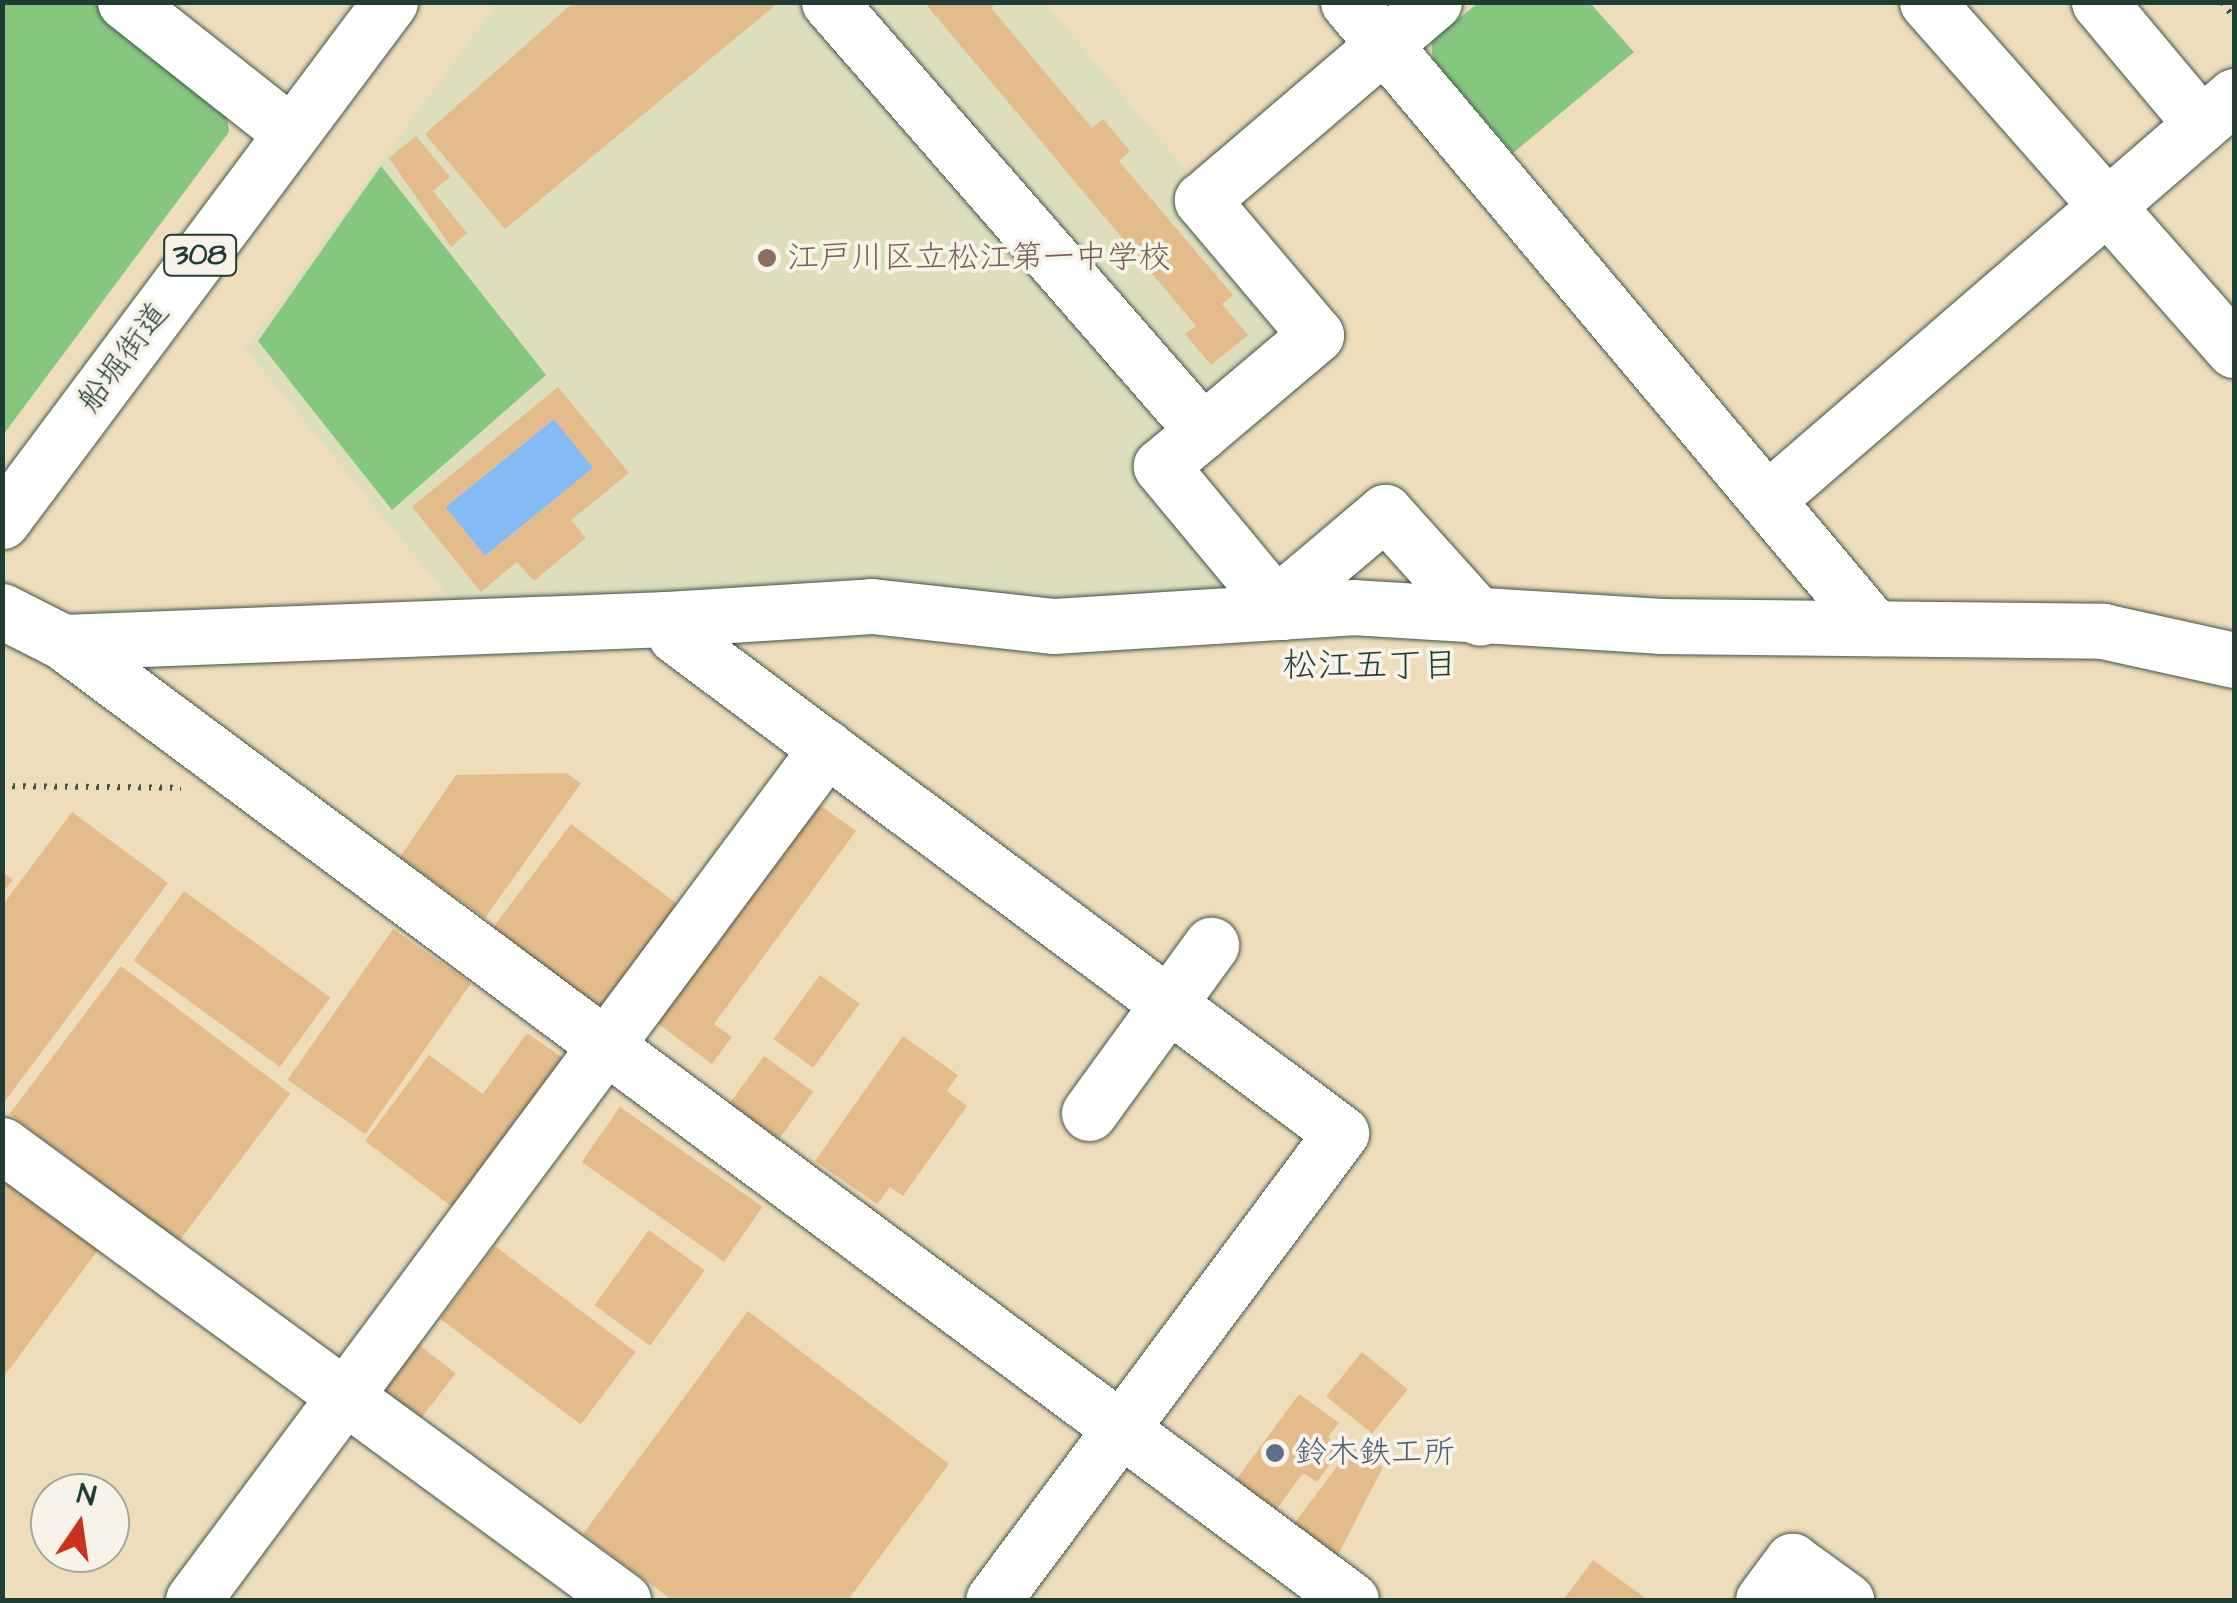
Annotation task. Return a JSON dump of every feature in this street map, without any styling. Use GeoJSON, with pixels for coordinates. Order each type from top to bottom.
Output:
{"type":"FeatureCollection","features":[{"type":"Feature","properties":{"kind":"street"},"geometry":{"type":"LineString","coordinates":[[124,2],[291,133]]}},
{"type":"Feature","properties":{"kind":"street","name":"船堀街道"},"geometry":{"type":"LineString","coordinates":[[5,511],[390,2]]}},
{"type":"Feature","properties":{"kind":"street"},"geometry":{"type":"LineString","coordinates":[[829,2],[1203,431]]}},
{"type":"Feature","properties":{"kind":"street"},"geometry":{"type":"LineString","coordinates":[[1348,2],[1874,628]]}},
{"type":"Feature","properties":{"kind":"street"},"geometry":{"type":"LineString","coordinates":[[1282,612],[1161,466],[1316,335],[1202,200],[1434,2]]}},
{"type":"Feature","properties":{"kind":"street"},"geometry":{"type":"LineString","coordinates":[[1927,2],[2234,350]]}},
{"type":"Feature","properties":{"kind":"street"},"geometry":{"type":"LineString","coordinates":[[1768,499],[2218,110],[2099,2]]}},
{"type":"Feature","properties":{"kind":"street"},"geometry":{"type":"LineString","coordinates":[[1282,612],[1288,594],[1385,512],[1480,618]]}},
{"type":"Feature","properties":{"kind":"street"},"geometry":{"type":"LineString","coordinates":[[63,642],[667,619],[872,606],[1054,626],[1352,607],[1480,618],[2102,631],[2234,660]]}},
{"type":"Feature","properties":{"kind":"street"},"geometry":{"type":"LineString","coordinates":[[2,612],[63,642],[602,1050],[1351,1600]]}},
{"type":"Feature","properties":{"kind":"street"},"geometry":{"type":"LineString","coordinates":[[667,619],[676,636],[1341,1134],[993,1600]]}},
{"type":"Feature","properties":{"kind":"street"},"geometry":{"type":"LineString","coordinates":[[193,1600],[827,748]]}},
{"type":"Feature","properties":{"kind":"street"},"geometry":{"type":"LineString","coordinates":[[1089,1113],[1211,945]]}},
{"type":"Feature","properties":{"kind":"street"},"geometry":{"type":"LineString","coordinates":[[2,1145],[343,1399],[623,1600]]}},
{"type":"Feature","properties":{"kind":"street"},"geometry":{"type":"LineString","coordinates":[[1763,1600],[1792,1561],[1846,1600]]}},
{"type":"Feature","properties":{"kind":"path"},"geometry":{"type":"LineString","coordinates":[[2222,2],[2234,18]]}},
{"type":"Feature","properties":{"kind":"path"},"geometry":{"type":"LineString","coordinates":[[2,786],[253,788]]}},
{"type":"Feature","properties":{"kind":"shaded area","name":"江戸川区立松江第一中学校"},"geometry":{"type":"Polygon","coordinates":[[[498,2],[1045,3],[1188,173],[1167,193],[1279,322],[1276,342],[1135,458],[1244,592],[1236,603],[454,603],[245,348],[498,2]]]}},
{"type":"Feature","properties":{"kind":"green space"},"geometry":{"type":"Polygon","coordinates":[[[3,3],[101,3],[226,101],[229,132],[3,435],[3,3]]]}},
{"type":"Feature","properties":{"kind":"green space"},"geometry":{"type":"Polygon","coordinates":[[[1478,3],[1590,3],[1634,52],[1513,153],[1433,60],[1431,41],[1478,3]]]}},
{"type":"Feature","properties":{"kind":"green space"},"geometry":{"type":"Polygon","coordinates":[[[381,166],[546,375],[392,510],[258,341],[381,166]]]}},
{"type":"Feature","properties":{"kind":"water"},"geometry":{"type":"Polygon","coordinates":[[[554,419],[594,468],[485,556],[445,507],[554,419]]]}},
{"type":"Feature","properties":{"kind":"building"},"geometry":{"type":"Polygon","coordinates":[[[574,2],[779,2],[505,229],[425,134],[574,2]]]}},
{"type":"Feature","properties":{"kind":"building"},"geometry":{"type":"Polygon","coordinates":[[[924,2],[997,2],[991,8],[1092,128],[1103,119],[1130,151],[1119,161],[1233,295],[1222,304],[1248,335],[1211,365],[1185,334],[1196,326],[924,2]]]}},
{"type":"Feature","properties":{"kind":"building"},"geometry":{"type":"Polygon","coordinates":[[[416,136],[450,177],[433,191],[467,233],[451,247],[389,158],[416,136]]]}},
{"type":"Feature","properties":{"kind":"building"},"geometry":{"type":"Polygon","coordinates":[[[558,387],[629,473],[571,520],[586,538],[534,581],[517,562],[481,592],[412,507],[558,387]],[[554,419],[445,507],[485,556],[593,468],[554,419]]]}},
{"type":"Feature","properties":{"kind":"building"},"geometry":{"type":"Polygon","coordinates":[[[566,773],[581,783],[485,918],[400,857],[456,775],[566,773]]]}},
{"type":"Feature","properties":{"kind":"building"},"geometry":{"type":"Polygon","coordinates":[[[814,801],[856,831],[714,1024],[732,1037],[712,1064],[653,1020],[814,801]]]}},
{"type":"Feature","properties":{"kind":"building"},"geometry":{"type":"Polygon","coordinates":[[[72,812],[168,883],[2,1105],[2,906],[72,812]]]}},
{"type":"Feature","properties":{"kind":"building"},"geometry":{"type":"Polygon","coordinates":[[[571,824],[683,908],[605,1011],[493,927],[571,824]]]}},
{"type":"Feature","properties":{"kind":"building"},"geometry":{"type":"Polygon","coordinates":[[[2,872],[13,880],[2,893],[2,872]]]}},
{"type":"Feature","properties":{"kind":"building"},"geometry":{"type":"Polygon","coordinates":[[[184,891],[330,997],[280,1067],[133,961],[184,891]]]}},
{"type":"Feature","properties":{"kind":"building"},"geometry":{"type":"Polygon","coordinates":[[[393,929],[471,983],[365,1134],[287,1080],[393,929]]]}},
{"type":"Feature","properties":{"kind":"building"},"geometry":{"type":"Polygon","coordinates":[[[121,966],[290,1094],[179,1241],[10,1114],[121,966]]]}},
{"type":"Feature","properties":{"kind":"building"},"geometry":{"type":"Polygon","coordinates":[[[820,975],[860,1004],[813,1068],[774,1039],[820,975]]]}},
{"type":"Feature","properties":{"kind":"building"},"geometry":{"type":"Polygon","coordinates":[[[527,1033],[566,1060],[464,1216],[365,1141],[429,1055],[483,1094],[527,1033]]]}},
{"type":"Feature","properties":{"kind":"building"},"geometry":{"type":"Polygon","coordinates":[[[903,1036],[958,1075],[947,1091],[967,1106],[903,1196],[890,1187],[877,1204],[815,1161],[903,1036]]]}},
{"type":"Feature","properties":{"kind":"building"},"geometry":{"type":"Polygon","coordinates":[[[764,1056],[813,1092],[777,1141],[728,1105],[764,1056]]]}},
{"type":"Feature","properties":{"kind":"building"},"geometry":{"type":"Polygon","coordinates":[[[620,1107],[763,1207],[724,1262],[582,1162],[620,1107]]]}},
{"type":"Feature","properties":{"kind":"building"},"geometry":{"type":"Polygon","coordinates":[[[2,1180],[98,1250],[2,1379],[2,1180]]]}},
{"type":"Feature","properties":{"kind":"building"},"geometry":{"type":"Polygon","coordinates":[[[649,1230],[705,1271],[650,1346],[594,1305],[649,1230]]]}},
{"type":"Feature","properties":{"kind":"building"},"geometry":{"type":"Polygon","coordinates":[[[495,1246],[636,1352],[581,1425],[440,1319],[495,1246]]]}},
{"type":"Feature","properties":{"kind":"building"},"geometry":{"type":"Polygon","coordinates":[[[748,1311],[949,1464],[848,1600],[672,1600],[583,1534],[748,1311]]]}},
{"type":"Feature","properties":{"kind":"building"},"geometry":{"type":"Polygon","coordinates":[[[418,1344],[456,1374],[417,1423],[379,1394],[418,1344]]]}},
{"type":"Feature","properties":{"kind":"building"},"geometry":{"type":"Polygon","coordinates":[[[1362,1352],[1408,1389],[1372,1433],[1326,1396],[1362,1352]]]}},
{"type":"Feature","properties":{"kind":"building"},"geometry":{"type":"Polygon","coordinates":[[[1299,1394],[1339,1423],[1328,1437],[1341,1449],[1317,1482],[1303,1473],[1276,1510],[1236,1480],[1299,1394]]]}},
{"type":"Feature","properties":{"kind":"building"},"geometry":{"type":"Polygon","coordinates":[[[1354,1444],[1383,1467],[1336,1559],[1293,1525],[1354,1444]]]}},
{"type":"Feature","properties":{"kind":"building"},"geometry":{"type":"Polygon","coordinates":[[[1593,1560],[1648,1600],[1563,1600],[1593,1560]]]}},
{"type":"Feature","properties":{"kind":"place","name":"江戸川区立松江第一中学校"},"geometry":{"type":"Point","coordinates":[767,258]}},
{"type":"Feature","properties":{"kind":"place","name":"鈴木鉄工所"},"geometry":{"type":"Point","coordinates":[1275,1453]}},
{"type":"Feature","properties":{"kind":"district","name":"松江五丁目"},"geometry":{"type":"Point","coordinates":[1370,666]}}]}
